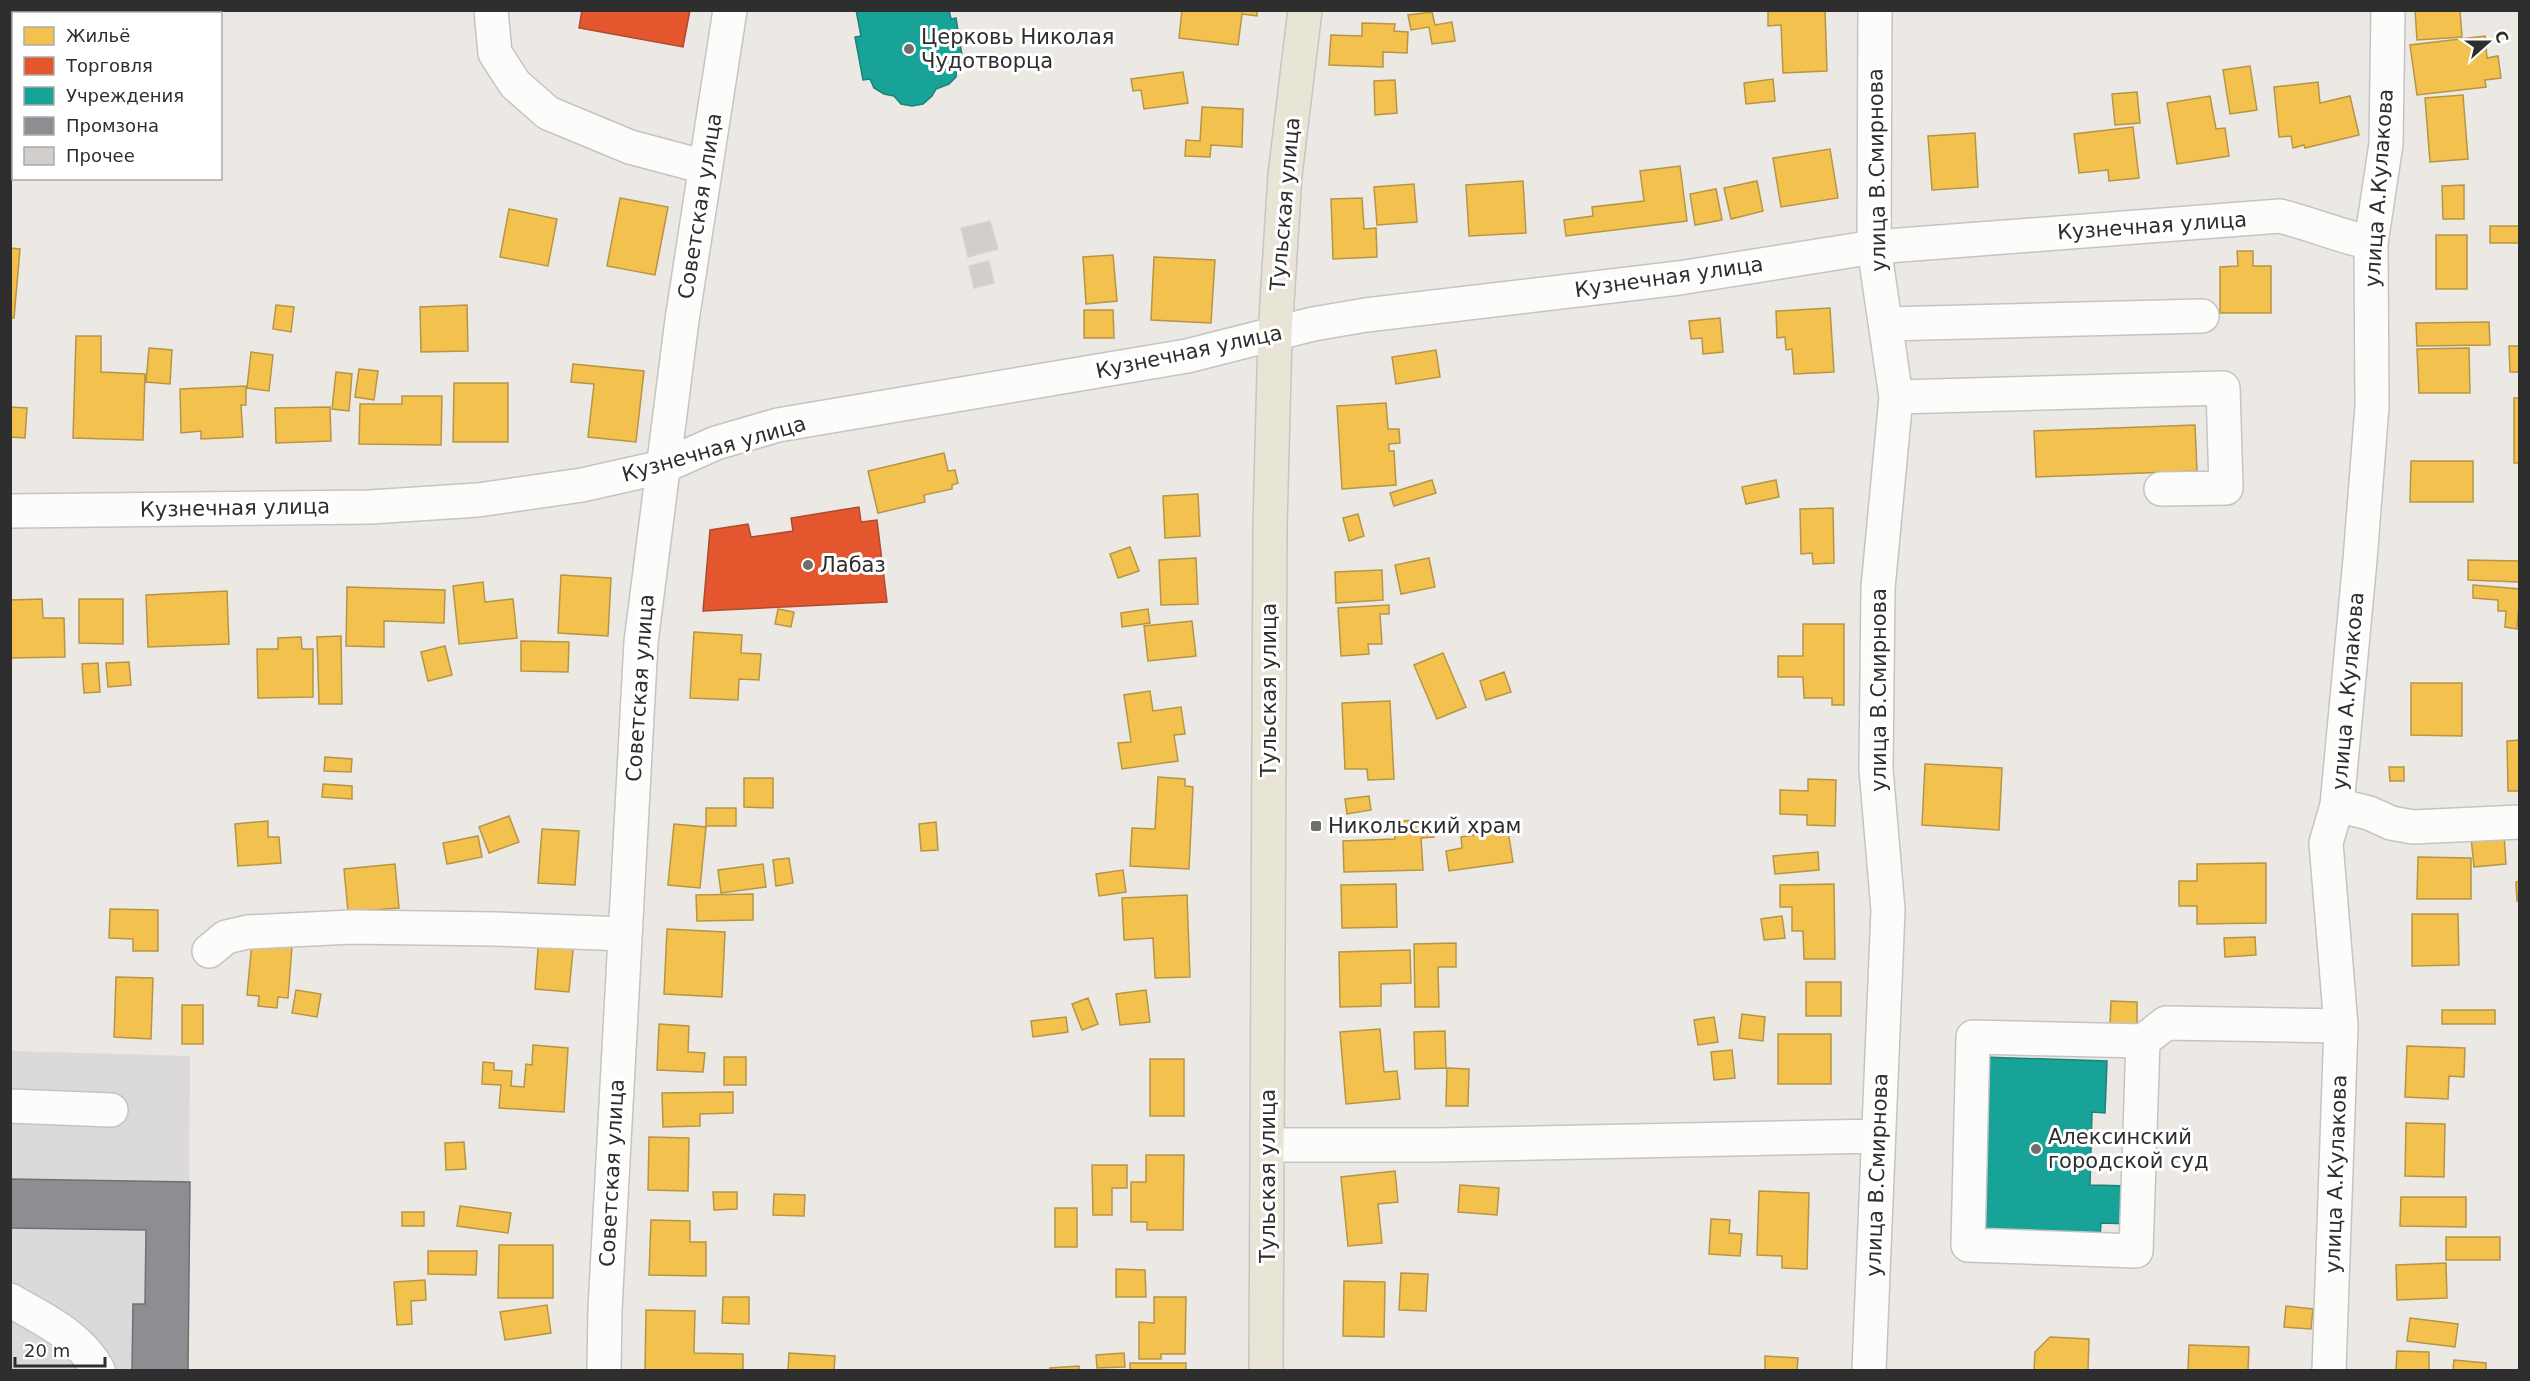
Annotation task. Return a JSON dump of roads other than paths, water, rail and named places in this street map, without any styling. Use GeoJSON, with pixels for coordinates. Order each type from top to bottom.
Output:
{"type":"FeatureCollection","features":[{"type":"Feature","properties":{"kind":"main road","name":"Тульская улица"},"geometry":{"type":"LineString","coordinates":[[1266,1371],[1268,742],[1275,334],[1285,175],[1305,10]]}},
{"type":"Feature","properties":{"kind":"street"},"geometry":{"type":"LineString","coordinates":[[491,10],[495,52],[515,84],[548,113],[630,147],[705,167]]}},
{"type":"Feature","properties":{"kind":"street","name":"Советская улица"},"geometry":{"type":"LineString","coordinates":[[604,1371],[641,642],[662,467],[730,10]]}},
{"type":"Feature","properties":{"kind":"street","name":"улица В.Смирнова"},"geometry":{"type":"LineString","coordinates":[[1869,1371],[1888,910],[1876,770],[1878,588],[1896,397],[1875,247],[1875,10]]}},
{"type":"Feature","properties":{"kind":"street","name":"улица А.Кулакова"},"geometry":{"type":"LineString","coordinates":[[2329,1371],[2341,1026],[2326,843],[2337,805],[2372,406],[2372,243],[2386,144],[2388,10]]}},
{"type":"Feature","properties":{"kind":"street","name":"Кузнечная улица"},"geometry":{"type":"LineString","coordinates":[[10,511],[370,507],[478,500],[582,485],[662,467],[716,444],[778,425],[1187,356],[1366,315],[1679,278],[1875,247],[2280,216],[2309,224],[2338,236],[2372,243]]}},
{"type":"Feature","properties":{"kind":"street"},"geometry":{"type":"LineString","coordinates":[[1886,324],[2202,316]]}},
{"type":"Feature","properties":{"kind":"street"},"geometry":{"type":"LineString","coordinates":[[1896,397],[2223,388],[2226,488],[2161,489]]}},
{"type":"Feature","properties":{"kind":"street"},"geometry":{"type":"LineString","coordinates":[[2337,805],[2369,813],[2391,823],[2413,827],[2520,822]]}},
{"type":"Feature","properties":{"kind":"street"},"geometry":{"type":"LineString","coordinates":[[209,951],[226,937],[248,932],[341,927],[496,929],[625,934]]}},
{"type":"Feature","properties":{"kind":"street"},"geometry":{"type":"LineString","coordinates":[[2143,1041],[2136,1251],[1968,1245],[1974,1037],[2143,1041],[2166,1023],[2341,1026]]}},
{"type":"Feature","properties":{"kind":"street"},"geometry":{"type":"LineString","coordinates":[[10,1106],[111,1110]]}},
{"type":"Feature","properties":{"kind":"street"},"geometry":{"type":"LineString","coordinates":[[1268,1145],[1435,1145],[1878,1136]]}},
{"type":"Feature","properties":{"kind":"street"},"geometry":{"type":"LineString","coordinates":[[10,1300],[70,1337],[91,1356],[98,1371]]}},
{"type":"Feature","properties":{"kind":"place","name":"Церковь Николая Чудотворца"},"geometry":{"type":"Point","coordinates":[909,49]}},
{"type":"Feature","properties":{"kind":"place","name":"Лабаз"},"geometry":{"type":"Point","coordinates":[808,565]}},
{"type":"Feature","properties":{"kind":"place","name":"Никольский храм"},"geometry":{"type":"Point","coordinates":[1316,826]}},
{"type":"Feature","properties":{"kind":"place","name":"Алексинский городской суд"},"geometry":{"type":"Point","coordinates":[2036,1149]}}]}
